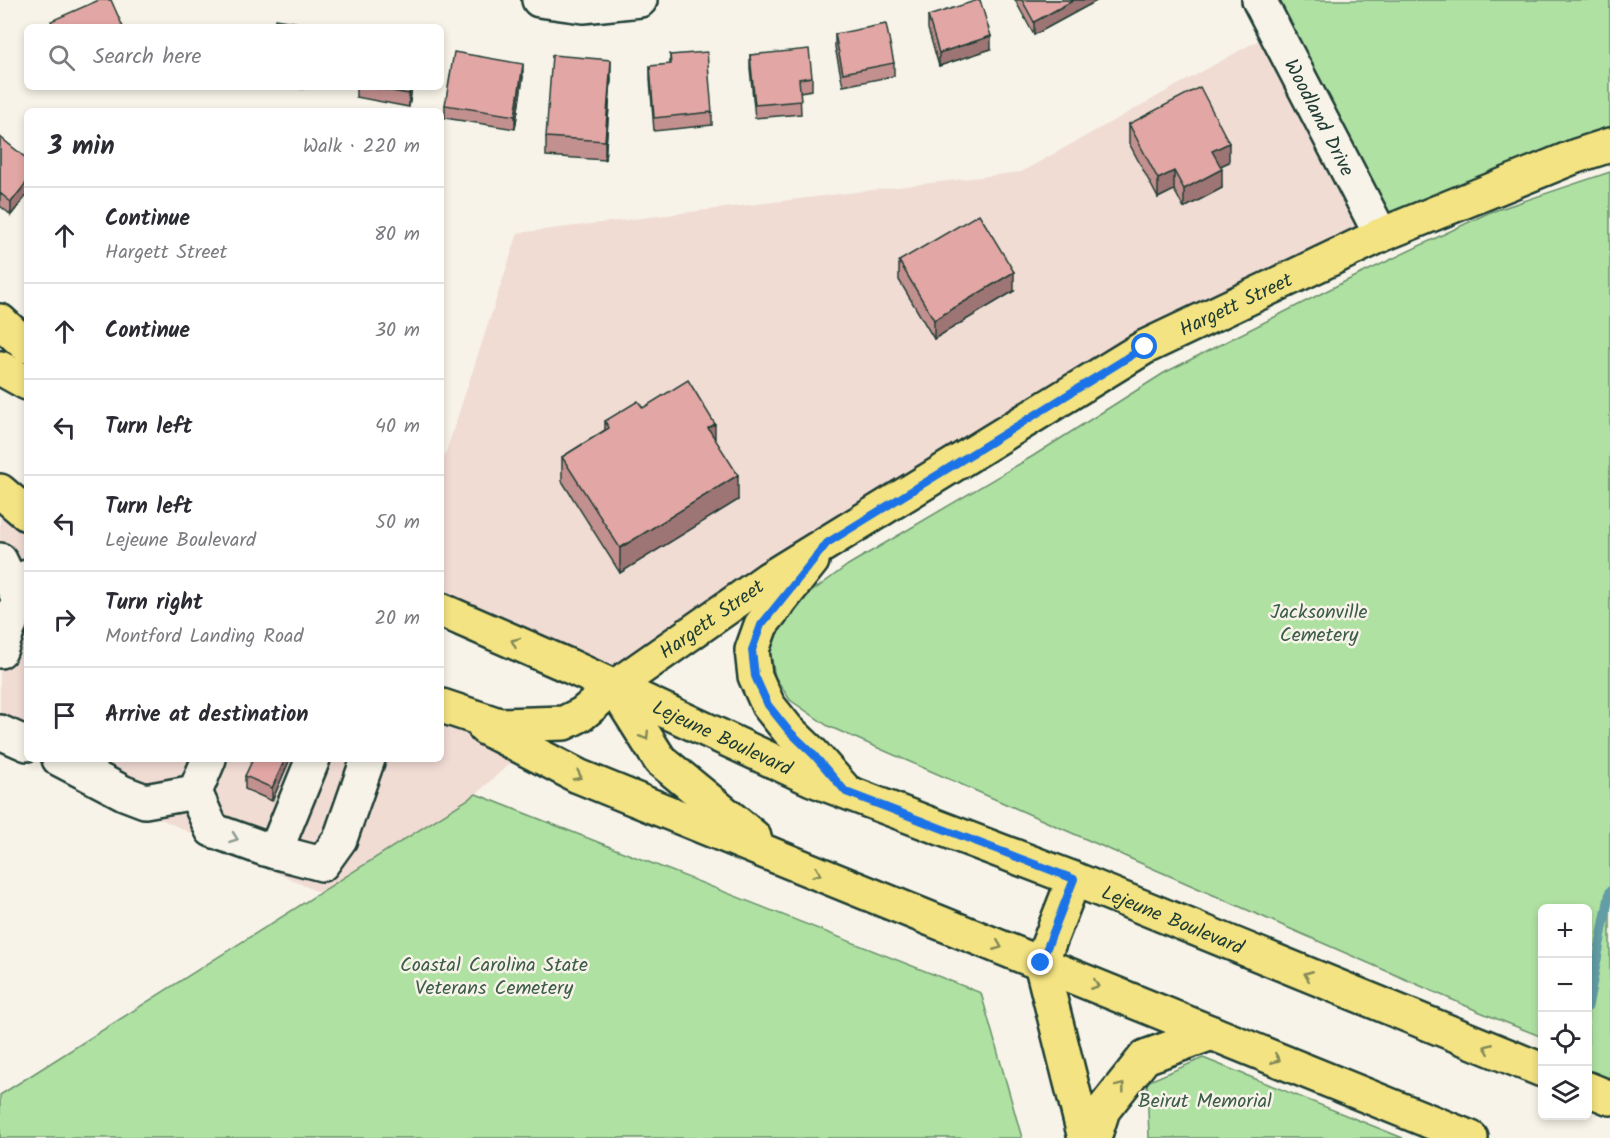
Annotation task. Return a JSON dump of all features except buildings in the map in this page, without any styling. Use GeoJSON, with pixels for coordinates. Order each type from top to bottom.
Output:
{"type":"FeatureCollection","features":[{"type":"Feature","properties":{"kind":"main road","name":"Hargett Street"},"geometry":{"type":"LineString","coordinates":[[444,707],[499,725],[564,723],[582,714],[614,687],[768,579],[1145,347],[1381,235],[1576,156],[1610,145]]}},
{"type":"Feature","properties":{"kind":"main road"},"geometry":{"type":"LineString","coordinates":[[0,321],[24,343]]}},
{"type":"Feature","properties":{"kind":"main road"},"geometry":{"type":"LineString","coordinates":[[0,368],[24,381]]}},
{"type":"Feature","properties":{"kind":"main road"},"geometry":{"type":"LineString","coordinates":[[0,491],[24,511]]}},
{"type":"Feature","properties":{"kind":"main road"},"geometry":{"type":"LineString","coordinates":[[827,543],[761,625],[752,650],[755,676],[768,705],[846,792]]}},
{"type":"Feature","properties":{"kind":"main road","name":"Lejeune Boulevard"},"geometry":{"type":"LineString","coordinates":[[444,610],[812,779],[1074,879],[1538,1068]]}},
{"type":"Feature","properties":{"kind":"main road"},"geometry":{"type":"LineString","coordinates":[[614,687],[660,760],[778,857]]}},
{"type":"Feature","properties":{"kind":"main road"},"geometry":{"type":"LineString","coordinates":[[444,707],[578,776],[1471,1138]]}},
{"type":"Feature","properties":{"kind":"main road"},"geometry":{"type":"LineString","coordinates":[[1074,879],[1041,963],[1085,1138]]}},
{"type":"Feature","properties":{"kind":"main road"},"geometry":{"type":"LineString","coordinates":[[1094,1138],[1103,1110],[1144,1057],[1212,1033]]}},
{"type":"Feature","properties":{"kind":"main road"},"geometry":{"type":"LineString","coordinates":[[1592,1091],[1610,1098]]}},
{"type":"Feature","properties":{"kind":"street"},"geometry":{"type":"LineString","coordinates":[[539,0],[583,6],[640,0]]}},
{"type":"Feature","properties":{"kind":"street","name":"Woodland Drive"},"geometry":{"type":"LineString","coordinates":[[1259,0],[1381,235]]}},
{"type":"Feature","properties":{"kind":"street"},"geometry":{"type":"LineString","coordinates":[[0,560],[24,599],[0,651]]}},
{"type":"Feature","properties":{"kind":"street"},"geometry":{"type":"LineString","coordinates":[[0,732],[24,743]]}},
{"type":"Feature","properties":{"kind":"street"},"geometry":{"type":"LineString","coordinates":[[65,762],[124,793],[145,801],[195,792]]}},
{"type":"Feature","properties":{"kind":"street"},"geometry":{"type":"LineString","coordinates":[[208,762],[195,792],[212,830],[275,852],[322,864],[340,839],[367,762]]}},
{"type":"Feature","properties":{"kind":"street"},"geometry":{"type":"LineString","coordinates":[[275,852],[312,762]]}},
{"type":"Feature","properties":{"kind":"shaded area"},"geometry":{"type":"Polygon","coordinates":[[[1275,31],[1381,235],[1145,347],[614,687],[444,611],[444,458],[518,233],[1021,172],[1275,31]]]}},
{"type":"Feature","properties":{"kind":"shaded area"},"geometry":{"type":"Polygon","coordinates":[[[0,491],[24,511],[24,756],[0,744],[0,491]]]}},
{"type":"Feature","properties":{"kind":"shaded area"},"geometry":{"type":"Polygon","coordinates":[[[444,708],[526,749],[476,794],[320,893],[38,762],[444,762],[444,708]]]}},
{"type":"Feature","properties":{"kind":"green space"},"geometry":{"type":"Polygon","coordinates":[[[1259,0],[1610,0],[1610,145],[1381,235],[1259,0]]]}},
{"type":"Feature","properties":{"kind":"green space","name":"Jacksonville Cemetery"},"geometry":{"type":"Polygon","coordinates":[[[1610,172],[1610,1098],[1592,1091],[1592,904],[1538,904],[1538,1035],[828,726],[790,700],[775,677],[769,644],[776,626],[794,605],[848,565],[1033,456],[1164,373],[1344,282],[1488,213],[1610,172]]]}},
{"type":"Feature","properties":{"kind":"green space","name":"Coastal Carolina State Veterans Cemetery"},"geometry":{"type":"Polygon","coordinates":[[[476,794],[981,993],[1022,1138],[0,1138],[0,1095],[476,794]]]}},
{"type":"Feature","properties":{"kind":"green space","name":"Beirut Memorial"},"geometry":{"type":"Polygon","coordinates":[[[1203,1058],[1403,1138],[1149,1138],[1147,1082],[1203,1058]]]}},
{"type":"Feature","properties":{"kind":"waterway"},"geometry":{"type":"LineString","coordinates":[[1592,986],[1610,891]]}},
{"type":"Feature","properties":{"kind":"route"},"geometry":{"type":"LineString","coordinates":[[1041,963],[1074,879],[846,792],[768,705],[755,676],[752,650],[761,625],[827,543],[1145,347]]}}]}
